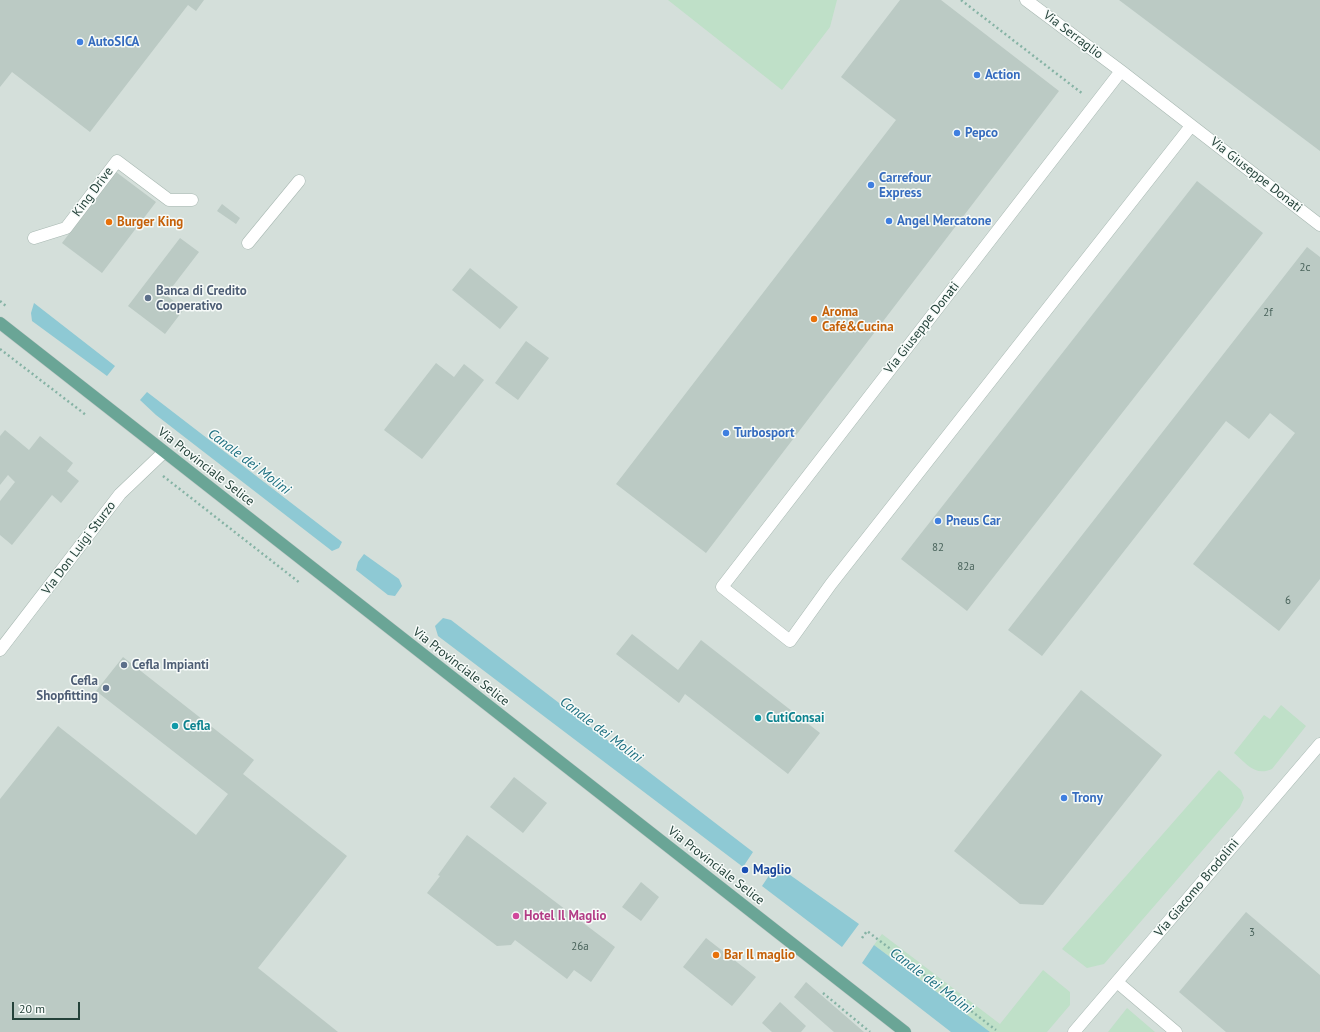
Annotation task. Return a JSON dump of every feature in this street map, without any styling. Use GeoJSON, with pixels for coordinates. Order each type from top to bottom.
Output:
{"type":"FeatureCollection","features":[{"type":"Feature","properties":{"kind":"main road","name":"Via Provinciale Selice"},"geometry":{"type":"LineString","coordinates":[[0,323],[905,1032]]}},
{"type":"Feature","properties":{"kind":"street","name":"Via Serraglio"},"geometry":{"type":"LineString","coordinates":[[1026,0],[1121,71]]}},
{"type":"Feature","properties":{"kind":"street","name":"Via Giuseppe Donati"},"geometry":{"type":"LineString","coordinates":[[1191,126],[831,584],[790,641],[722,587],[1121,71],[1320,225]]}},
{"type":"Feature","properties":{"kind":"street","name":"King Drive"},"geometry":{"type":"LineString","coordinates":[[34,238],[66,228],[116,162],[169,200],[192,200]]}},
{"type":"Feature","properties":{"kind":"street"},"geometry":{"type":"LineString","coordinates":[[248,243],[299,181]]}},
{"type":"Feature","properties":{"kind":"street","name":"Via Don Luigi Sturzo"},"geometry":{"type":"LineString","coordinates":[[0,650],[120,494],[164,452]]}},
{"type":"Feature","properties":{"kind":"street","name":"Via Giacomo Brodolini"},"geometry":{"type":"LineString","coordinates":[[1074,1032],[1320,744]]}},
{"type":"Feature","properties":{"kind":"street"},"geometry":{"type":"LineString","coordinates":[[1117,982],[1176,1032]]}},
{"type":"Feature","properties":{"kind":"path"},"geometry":{"type":"LineString","coordinates":[[961,0],[1095,104]]}},
{"type":"Feature","properties":{"kind":"path"},"geometry":{"type":"LineString","coordinates":[[0,349],[87,416]]}},
{"type":"Feature","properties":{"kind":"path"},"geometry":{"type":"LineString","coordinates":[[862,938],[867,931],[996,1030]]}},
{"type":"Feature","properties":{"kind":"shaded area"},"geometry":{"type":"Polygon","coordinates":[[[0,0],[1320,0],[1320,1032],[0,1032],[0,0]]]}},
{"type":"Feature","properties":{"kind":"green space"},"geometry":{"type":"Polygon","coordinates":[[[668,0],[837,0],[830,27],[782,90],[668,0]]]}},
{"type":"Feature","properties":{"kind":"green space"},"geometry":{"type":"Polygon","coordinates":[[[1281,705],[1306,726],[1272,769],[1261,771],[1251,768],[1234,753],[1264,715],[1270,719],[1281,705]]]}},
{"type":"Feature","properties":{"kind":"green space"},"geometry":{"type":"Polygon","coordinates":[[[1219,770],[1241,790],[1244,798],[1240,807],[1104,964],[1087,968],[1062,949],[1219,770]]]}},
{"type":"Feature","properties":{"kind":"green space"},"geometry":{"type":"Polygon","coordinates":[[[882,934],[1000,1024],[1043,970],[1070,992],[1070,1005],[1047,1032],[990,1032],[874,945],[882,934]]]}},
{"type":"Feature","properties":{"kind":"green space"},"geometry":{"type":"Polygon","coordinates":[[[1127,1008],[1155,1032],[1108,1032],[1127,1008]]]}},
{"type":"Feature","properties":{"kind":"water"},"geometry":{"type":"Polygon","coordinates":[[[34,303],[115,366],[107,376],[32,321],[31,313],[34,303]]]}},
{"type":"Feature","properties":{"kind":"water"},"geometry":{"type":"Polygon","coordinates":[[[147,392],[342,542],[339,548],[332,551],[156,415],[140,400],[147,392]]]}},
{"type":"Feature","properties":{"kind":"water"},"geometry":{"type":"Polygon","coordinates":[[[364,554],[399,579],[402,586],[395,596],[388,595],[356,570],[358,562],[364,554]]]}},
{"type":"Feature","properties":{"kind":"water"},"geometry":{"type":"Polygon","coordinates":[[[443,618],[451,620],[753,852],[743,867],[438,636],[435,626],[443,618]]]}},
{"type":"Feature","properties":{"kind":"water"},"geometry":{"type":"Polygon","coordinates":[[[776,865],[859,924],[842,947],[762,886],[776,865]]]}},
{"type":"Feature","properties":{"kind":"water"},"geometry":{"type":"Polygon","coordinates":[[[874,945],[990,1032],[951,1032],[862,963],[874,945]]]}},
{"type":"Feature","properties":{"kind":"building","name":"AutoSICA"},"geometry":{"type":"Polygon","coordinates":[[[0,0],[204,0],[196,11],[188,5],[90,132],[12,72],[0,87],[0,0]]]}},
{"type":"Feature","properties":{"kind":"building"},"geometry":{"type":"Polygon","coordinates":[[[900,0],[941,0],[1059,91],[706,553],[616,484],[896,120],[841,77],[900,0]]]}},
{"type":"Feature","properties":{"kind":"building"},"geometry":{"type":"Polygon","coordinates":[[[1119,0],[1320,0],[1320,151],[1119,0]]]}},
{"type":"Feature","properties":{"kind":"building"},"geometry":{"type":"Polygon","coordinates":[[[116,172],[156,202],[102,273],[62,243],[116,172]]]}},
{"type":"Feature","properties":{"kind":"building"},"geometry":{"type":"Polygon","coordinates":[[[1197,181],[1263,233],[967,611],[901,559],[1197,181]]]}},
{"type":"Feature","properties":{"kind":"building"},"geometry":{"type":"Polygon","coordinates":[[[222,204],[240,218],[236,224],[217,211],[222,204]]]}},
{"type":"Feature","properties":{"kind":"building"},"geometry":{"type":"Polygon","coordinates":[[[180,238],[199,252],[166,295],[184,309],[165,334],[128,306],[180,238]]]}},
{"type":"Feature","properties":{"kind":"building"},"geometry":{"type":"Polygon","coordinates":[[[1307,247],[1320,257],[1320,579],[1279,631],[1193,564],[1295,433],[1270,413],[1249,439],[1226,421],[1042,656],[1008,630],[1307,247]]]}},
{"type":"Feature","properties":{"kind":"building"},"geometry":{"type":"Polygon","coordinates":[[[470,268],[518,307],[500,329],[452,290],[470,268]]]}},
{"type":"Feature","properties":{"kind":"building"},"geometry":{"type":"Polygon","coordinates":[[[526,341],[549,358],[518,400],[495,383],[526,341]]]}},
{"type":"Feature","properties":{"kind":"building"},"geometry":{"type":"Polygon","coordinates":[[[436,363],[454,377],[464,364],[484,380],[422,459],[384,430],[436,363]]]}},
{"type":"Feature","properties":{"kind":"building"},"geometry":{"type":"Polygon","coordinates":[[[5,430],[29,450],[40,436],[73,463],[67,471],[79,481],[61,503],[52,495],[12,545],[0,535],[0,501],[15,482],[8,475],[0,485],[0,436],[5,430]]]}},
{"type":"Feature","properties":{"kind":"building","name":"CutiConsai"},"geometry":{"type":"Polygon","coordinates":[[[632,634],[678,670],[701,640],[820,733],[788,774],[685,694],[679,703],[616,654],[632,634]]]}},
{"type":"Feature","properties":{"kind":"building"},"geometry":{"type":"Polygon","coordinates":[[[123,657],[254,760],[243,774],[347,856],[258,968],[338,1032],[0,1032],[0,799],[58,726],[196,835],[228,794],[96,691],[123,657]]]}},
{"type":"Feature","properties":{"kind":"building"},"geometry":{"type":"Polygon","coordinates":[[[1081,690],[1162,755],[1043,905],[1020,904],[954,851],[1081,690]]]}},
{"type":"Feature","properties":{"kind":"building"},"geometry":{"type":"Polygon","coordinates":[[[514,777],[547,803],[523,833],[490,807],[514,777]]]}},
{"type":"Feature","properties":{"kind":"building","name":"Hotel Il Maglio"},"geometry":{"type":"Polygon","coordinates":[[[467,835],[615,947],[591,982],[574,970],[567,979],[515,940],[511,945],[497,946],[427,893],[467,835]]]}},
{"type":"Feature","properties":{"kind":"building"},"geometry":{"type":"Polygon","coordinates":[[[641,882],[659,897],[641,921],[622,907],[641,882]]]}},
{"type":"Feature","properties":{"kind":"building"},"geometry":{"type":"Polygon","coordinates":[[[1246,912],[1320,975],[1320,1032],[1226,1032],[1179,992],[1246,912]]]}},
{"type":"Feature","properties":{"kind":"building"},"geometry":{"type":"Polygon","coordinates":[[[706,938],[756,977],[732,1006],[683,967],[706,938]]]}},
{"type":"Feature","properties":{"kind":"building"},"geometry":{"type":"Polygon","coordinates":[[[806,982],[864,1032],[834,1032],[794,997],[806,982]]]}},
{"type":"Feature","properties":{"kind":"building"},"geometry":{"type":"Polygon","coordinates":[[[780,1002],[806,1026],[801,1032],[772,1032],[762,1023],[780,1002]]]}},
{"type":"Feature","properties":{"kind":"place","name":"AutoSICA"},"geometry":{"type":"Point","coordinates":[80,42]}},
{"type":"Feature","properties":{"kind":"place","name":"Action"},"geometry":{"type":"Point","coordinates":[977,75]}},
{"type":"Feature","properties":{"kind":"place","name":"Pepco"},"geometry":{"type":"Point","coordinates":[957,133]}},
{"type":"Feature","properties":{"kind":"place","name":"Carrefour Express"},"geometry":{"type":"Point","coordinates":[871,185]}},
{"type":"Feature","properties":{"kind":"place","name":"Angel Mercatone"},"geometry":{"type":"Point","coordinates":[889,221]}},
{"type":"Feature","properties":{"kind":"place","name":"Burger King"},"geometry":{"type":"Point","coordinates":[109,222]}},
{"type":"Feature","properties":{"kind":"place","name":"Banca di Credito Cooperativo"},"geometry":{"type":"Point","coordinates":[148,298]}},
{"type":"Feature","properties":{"kind":"place","name":"Aroma Café&Cucina"},"geometry":{"type":"Point","coordinates":[814,319]}},
{"type":"Feature","properties":{"kind":"place","name":"Turbosport"},"geometry":{"type":"Point","coordinates":[726,433]}},
{"type":"Feature","properties":{"kind":"place","name":"Pneus Car"},"geometry":{"type":"Point","coordinates":[938,521]}},
{"type":"Feature","properties":{"kind":"place","name":"Cefla Impianti"},"geometry":{"type":"Point","coordinates":[124,665]}},
{"type":"Feature","properties":{"kind":"place","name":"Cefla Shopfitting"},"geometry":{"type":"Point","coordinates":[106,688]}},
{"type":"Feature","properties":{"kind":"place","name":"CutiConsai"},"geometry":{"type":"Point","coordinates":[758,718]}},
{"type":"Feature","properties":{"kind":"place","name":"Cefla"},"geometry":{"type":"Point","coordinates":[175,726]}},
{"type":"Feature","properties":{"kind":"place","name":"Trony"},"geometry":{"type":"Point","coordinates":[1064,798]}},
{"type":"Feature","properties":{"kind":"place","name":"Maglio"},"geometry":{"type":"Point","coordinates":[745,870]}},
{"type":"Feature","properties":{"kind":"place","name":"Hotel Il Maglio"},"geometry":{"type":"Point","coordinates":[516,916]}},
{"type":"Feature","properties":{"kind":"place","name":"Bar Il maglio"},"geometry":{"type":"Point","coordinates":[716,955]}},
{"type":"Feature","properties":{"kind":"water label","name":"Canale dei Molini"},"geometry":{"type":"Point","coordinates":[249,462]}},
{"type":"Feature","properties":{"kind":"water label","name":"Canale dei Molini"},"geometry":{"type":"Point","coordinates":[601,730]}},
{"type":"Feature","properties":{"kind":"water label","name":"Canale dei Molini"},"geometry":{"type":"Point","coordinates":[931,981]}}]}
